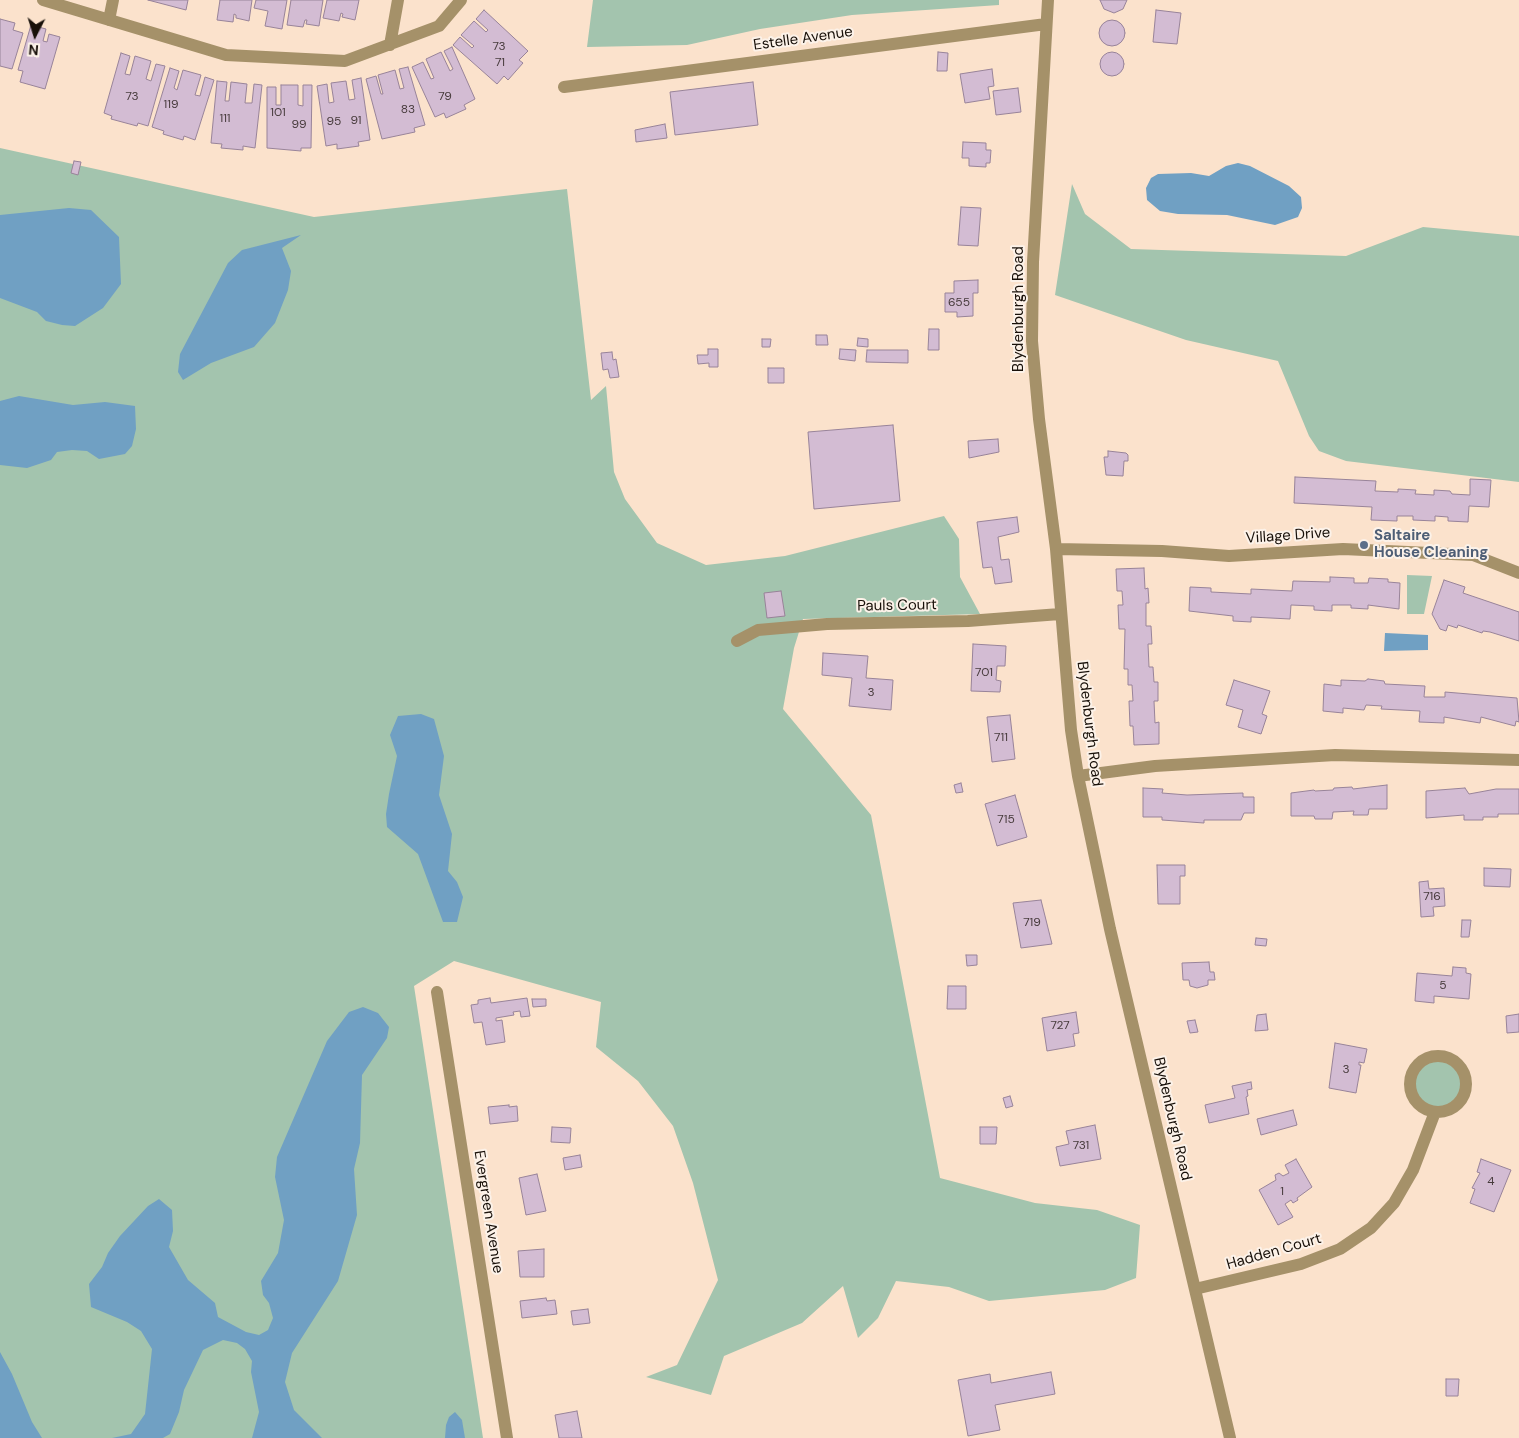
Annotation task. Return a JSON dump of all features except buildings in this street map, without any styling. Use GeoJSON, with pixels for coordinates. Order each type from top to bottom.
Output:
{"type":"FeatureCollection","features":[{"type":"Feature","properties":{"kind":"street"},"geometry":{"type":"LineString","coordinates":[[43,0],[226,55],[344,61],[439,26],[461,0]]}},
{"type":"Feature","properties":{"kind":"street"},"geometry":{"type":"LineString","coordinates":[[109,20],[113,0]]}},
{"type":"Feature","properties":{"kind":"street"},"geometry":{"type":"LineString","coordinates":[[390,45],[398,0]]}},
{"type":"Feature","properties":{"kind":"street","name":"Blydenburgh Road"},"geometry":{"type":"LineString","coordinates":[[1048,0],[1033,262],[1032,342],[1038,419],[1056,549],[1060,614],[1078,776],[1110,929],[1230,1438]]}},
{"type":"Feature","properties":{"kind":"street","name":"Estelle Avenue"},"geometry":{"type":"LineString","coordinates":[[564,87],[1046,24]]}},
{"type":"Feature","properties":{"kind":"street","name":"Village Drive"},"geometry":{"type":"LineString","coordinates":[[1056,549],[1162,551],[1230,556],[1343,549],[1473,555],[1519,573]]}},
{"type":"Feature","properties":{"kind":"street","name":"Pauls Court"},"geometry":{"type":"LineString","coordinates":[[737,640],[758,630],[826,624],[968,621],[1060,614]]}},
{"type":"Feature","properties":{"kind":"street"},"geometry":{"type":"LineString","coordinates":[[1078,776],[1155,766],[1336,755],[1519,760]]}},
{"type":"Feature","properties":{"kind":"street","name":"Evergreen Avenue"},"geometry":{"type":"LineString","coordinates":[[437,992],[507,1438]]}},
{"type":"Feature","properties":{"kind":"street"},"geometry":{"type":"LineString","coordinates":[[1440,1056],[1456,1063],[1462,1069],[1466,1086],[1459,1103],[1452,1108],[1435,1112],[1418,1103],[1413,1096],[1410,1086],[1415,1068],[1422,1061],[1440,1056]]}},
{"type":"Feature","properties":{"kind":"street","name":"Hadden Court"},"geometry":{"type":"LineString","coordinates":[[1196,1289],[1300,1264],[1340,1249],[1371,1228],[1394,1203],[1413,1170],[1435,1112]]}},
{"type":"Feature","properties":{"kind":"green space"},"geometry":{"type":"Polygon","coordinates":[[[593,0],[999,0],[999,5],[852,15],[760,29],[687,45],[587,47],[593,0]]]}},
{"type":"Feature","properties":{"kind":"green space"},"geometry":{"type":"Polygon","coordinates":[[[0,148],[314,217],[567,189],[591,400],[606,386],[614,472],[625,499],[657,543],[706,565],[785,556],[944,516],[959,539],[960,577],[980,614],[803,619],[794,648],[783,709],[871,815],[940,1178],[1035,1203],[1097,1210],[1140,1225],[1136,1278],[1105,1290],[989,1301],[949,1287],[896,1281],[878,1318],[858,1338],[843,1286],[802,1323],[724,1356],[711,1395],[646,1377],[677,1365],[718,1280],[693,1183],[673,1126],[638,1081],[596,1047],[601,1002],[454,961],[414,986],[483,1438],[0,1438],[0,148]]]}},
{"type":"Feature","properties":{"kind":"green space"},"geometry":{"type":"Polygon","coordinates":[[[1072,184],[1085,214],[1131,249],[1346,256],[1423,227],[1519,236],[1519,482],[1346,461],[1319,451],[1309,436],[1278,361],[1186,340],[1055,295],[1072,184]]]}},
{"type":"Feature","properties":{"kind":"green space"},"geometry":{"type":"Polygon","coordinates":[[[1407,575],[1432,576],[1424,614],[1407,614],[1407,575]]]}},
{"type":"Feature","properties":{"kind":"green space"},"geometry":{"type":"Polygon","coordinates":[[[1438,1060],[1447,1062],[1455,1067],[1460,1075],[1462,1084],[1460,1093],[1455,1101],[1447,1106],[1438,1108],[1429,1106],[1421,1101],[1416,1093],[1414,1084],[1416,1075],[1421,1067],[1429,1062],[1438,1060]]]}},
{"type":"Feature","properties":{"kind":"water"},"geometry":{"type":"Polygon","coordinates":[[[1238,163],[1250,166],[1289,186],[1301,197],[1302,208],[1298,217],[1275,225],[1227,215],[1178,214],[1160,211],[1147,200],[1146,188],[1151,178],[1158,174],[1191,173],[1209,176],[1226,166],[1238,163]]]}},
{"type":"Feature","properties":{"kind":"water"},"geometry":{"type":"Polygon","coordinates":[[[69,208],[91,210],[119,237],[121,284],[103,308],[75,326],[46,321],[37,312],[0,298],[0,215],[69,208]]]}},
{"type":"Feature","properties":{"kind":"water"},"geometry":{"type":"Polygon","coordinates":[[[301,235],[282,248],[291,271],[288,290],[275,323],[254,347],[211,363],[183,380],[178,372],[180,354],[228,263],[242,250],[301,235]]]}},
{"type":"Feature","properties":{"kind":"water"},"geometry":{"type":"Polygon","coordinates":[[[19,396],[73,405],[105,402],[135,406],[136,429],[132,446],[125,454],[99,459],[87,451],[72,450],[57,452],[51,460],[27,468],[0,465],[0,401],[19,396]]]}},
{"type":"Feature","properties":{"kind":"water"},"geometry":{"type":"Polygon","coordinates":[[[1385,633],[1428,635],[1428,650],[1384,651],[1385,633]]]}},
{"type":"Feature","properties":{"kind":"water"},"geometry":{"type":"Polygon","coordinates":[[[421,714],[434,719],[444,756],[439,795],[452,834],[448,871],[457,882],[463,897],[457,922],[443,922],[418,854],[387,827],[386,814],[397,756],[390,735],[398,716],[421,714]]]}},
{"type":"Feature","properties":{"kind":"water"},"geometry":{"type":"Polygon","coordinates":[[[363,1007],[378,1013],[389,1027],[387,1038],[362,1075],[360,1143],[354,1169],[357,1215],[338,1281],[292,1353],[285,1382],[294,1410],[322,1438],[252,1438],[259,1412],[251,1372],[252,1361],[245,1349],[237,1343],[223,1340],[203,1350],[184,1390],[179,1412],[170,1434],[163,1438],[112,1438],[131,1434],[145,1414],[152,1349],[141,1331],[127,1322],[91,1307],[89,1284],[102,1267],[108,1253],[120,1236],[148,1206],[159,1199],[172,1210],[173,1231],[169,1247],[188,1280],[215,1303],[218,1317],[246,1332],[259,1335],[268,1330],[273,1318],[269,1303],[263,1295],[261,1281],[278,1253],[284,1220],[275,1177],[277,1157],[327,1041],[349,1012],[363,1007]]]}},
{"type":"Feature","properties":{"kind":"water"},"geometry":{"type":"Polygon","coordinates":[[[0,1352],[12,1374],[32,1422],[42,1438],[0,1438],[0,1352]]]}},
{"type":"Feature","properties":{"kind":"water"},"geometry":{"type":"Polygon","coordinates":[[[455,1412],[462,1420],[465,1438],[445,1438],[449,1417],[455,1412]]]}},
{"type":"Feature","properties":{"kind":"place","name":"Saltaire House Cleaning"},"geometry":{"type":"Point","coordinates":[1364,545]}}]}
